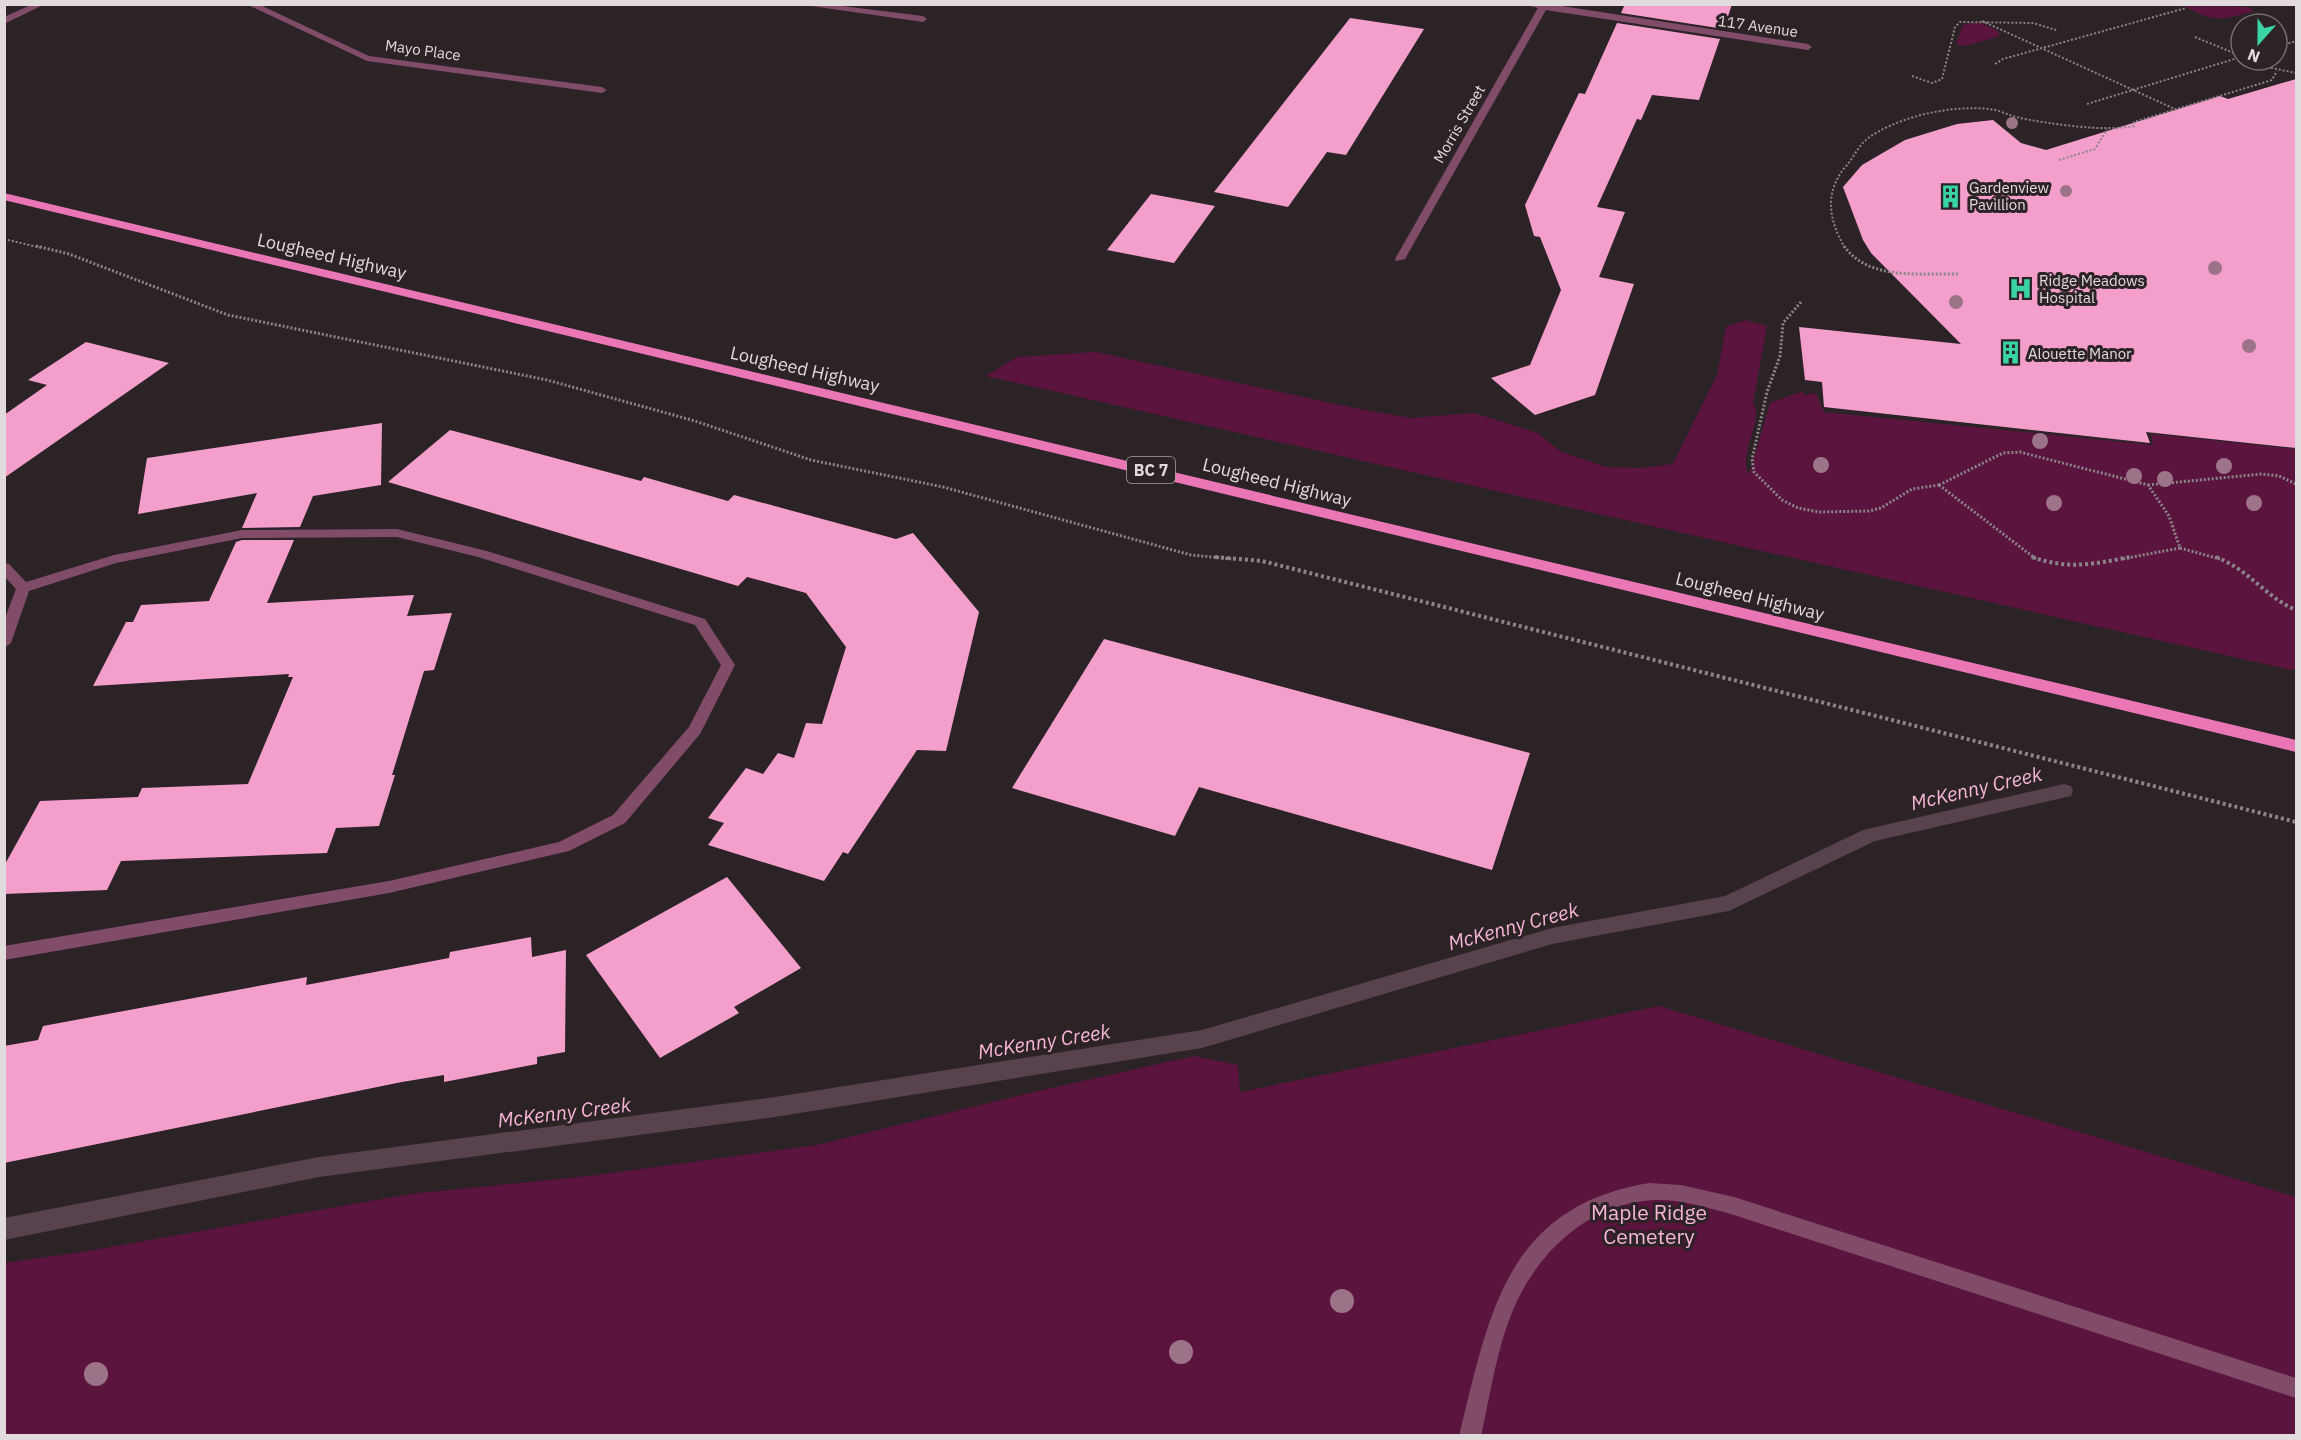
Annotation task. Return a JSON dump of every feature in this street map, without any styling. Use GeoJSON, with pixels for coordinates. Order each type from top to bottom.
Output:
{"type":"FeatureCollection","features":[{"type":"Feature","properties":{"kind":"highway","name":"Lougheed Highway"},"geometry":{"type":"LineString","coordinates":[[4,196],[2296,746]]}},
{"type":"Feature","properties":{"kind":"street"},"geometry":{"type":"LineString","coordinates":[[4,21],[41,4]]}},
{"type":"Feature","properties":{"kind":"street","name":"Mayo Place"},"geometry":{"type":"LineString","coordinates":[[250,4],[367,58],[602,90]]}},
{"type":"Feature","properties":{"kind":"street"},"geometry":{"type":"LineString","coordinates":[[801,4],[923,19]]}},
{"type":"Feature","properties":{"kind":"street","name":"117 Avenue"},"geometry":{"type":"LineString","coordinates":[[1527,4],[1808,47]]}},
{"type":"Feature","properties":{"kind":"street","name":"Morris Street"},"geometry":{"type":"LineString","coordinates":[[1400,259],[1544,6]]}},
{"type":"Feature","properties":{"kind":"street"},"geometry":{"type":"LineString","coordinates":[[4,953],[389,887],[563,847],[620,819],[695,730],[728,665],[700,622],[482,554],[397,533],[242,534],[114,559],[23,588]]}},
{"type":"Feature","properties":{"kind":"street"},"geometry":{"type":"LineString","coordinates":[[4,567],[23,588]]}},
{"type":"Feature","properties":{"kind":"street"},"geometry":{"type":"LineString","coordinates":[[4,643],[23,588]]}},
{"type":"Feature","properties":{"kind":"street"},"geometry":{"type":"LineString","coordinates":[[1470,1436],[1499,1318],[1520,1272],[1536,1250],[1555,1231],[1600,1205],[1624,1196],[1651,1192],[1694,1195],[1734,1206],[2296,1388]]}},
{"type":"Feature","properties":{"kind":"path"},"geometry":{"type":"LineString","coordinates":[[1995,64],[2003,58],[2186,8]]}},
{"type":"Feature","properties":{"kind":"path"},"geometry":{"type":"LineString","coordinates":[[1912,76],[1932,83],[1940,81],[1957,24],[1965,21],[2033,23],[2056,30]]}},
{"type":"Feature","properties":{"kind":"path"},"geometry":{"type":"LineString","coordinates":[[1982,21],[2133,92],[2177,110]]}},
{"type":"Feature","properties":{"kind":"path"},"geometry":{"type":"LineString","coordinates":[[2195,37],[2229,52]]}},
{"type":"Feature","properties":{"kind":"path"},"geometry":{"type":"LineString","coordinates":[[2087,104],[2133,92],[2229,61]]}},
{"type":"Feature","properties":{"kind":"path"},"geometry":{"type":"LineString","coordinates":[[1958,274],[1873,269],[1857,262],[1846,249],[1832,220],[1830,191],[1836,174],[1849,163],[1864,141],[1903,123],[1976,109],[2107,129],[2134,126],[2134,122],[2272,80],[2276,72]]}},
{"type":"Feature","properties":{"kind":"path"},"geometry":{"type":"LineString","coordinates":[[2059,160],[2095,149],[2107,129]]}},
{"type":"Feature","properties":{"kind":"path"},"geometry":{"type":"LineString","coordinates":[[4,239],[69,254],[228,315],[547,380],[695,421],[811,460],[944,487],[1191,555],[1262,561],[2296,822]]}},
{"type":"Feature","properties":{"kind":"path"},"geometry":{"type":"LineString","coordinates":[[1801,302],[1783,323],[1780,356],[1767,392],[1764,415],[1752,459],[1754,472],[1782,500],[1798,508],[1819,512],[1869,511],[1881,508],[1912,489],[1939,485],[2003,453],[2020,452],[2148,485],[2262,474],[2279,476],[2296,484]]}},
{"type":"Feature","properties":{"kind":"path"},"geometry":{"type":"LineString","coordinates":[[1939,485],[2032,557],[2054,565],[2082,566],[2180,548],[2204,552],[2229,562],[2259,582],[2279,601],[2296,610]]}},
{"type":"Feature","properties":{"kind":"path"},"geometry":{"type":"LineString","coordinates":[[2148,485],[2169,516],[2180,548]]}},
{"type":"Feature","properties":{"kind":"green space"},"geometry":{"type":"Polygon","coordinates":[[[2184,6],[2248,7],[2254,11],[2229,12],[2229,17],[2226,18],[2203,15],[2184,6]]]}},
{"type":"Feature","properties":{"kind":"green space"},"geometry":{"type":"Polygon","coordinates":[[[1979,22],[1998,31],[1999,36],[1966,46],[1956,44],[1963,25],[1979,22]]]}},
{"type":"Feature","properties":{"kind":"green space"},"geometry":{"type":"Polygon","coordinates":[[[1745,320],[1767,326],[1753,403],[1756,419],[1746,456],[1749,475],[1770,403],[1803,391],[1804,395],[1816,393],[1824,412],[2153,445],[2151,434],[2296,449],[2296,668],[2291,670],[986,376],[1017,357],[1096,352],[1349,407],[1411,418],[1474,413],[1538,433],[1561,452],[1607,467],[1642,468],[1673,464],[1717,375],[1726,327],[1745,320]]]}},
{"type":"Feature","properties":{"kind":"green space","name":"Maple Ridge Cemetery"},"geometry":{"type":"Polygon","coordinates":[[[1659,1006],[2296,1197],[2296,1435],[5,1435],[4,1263],[82,1252],[410,1194],[589,1176],[817,1145],[1025,1094],[1194,1056],[1238,1065],[1240,1092],[1659,1006]]]}},
{"type":"Feature","properties":{"kind":"building"},"geometry":{"type":"Polygon","coordinates":[[[1625,4],[1732,4],[1724,29],[1621,13],[1625,4]]]}},
{"type":"Feature","properties":{"kind":"building"},"geometry":{"type":"Polygon","coordinates":[[[1350,18],[1424,29],[1346,155],[1327,152],[1288,207],[1214,192],[1350,18]]]}},
{"type":"Feature","properties":{"kind":"building"},"geometry":{"type":"Polygon","coordinates":[[[1617,23],[1720,39],[1699,100],[1652,95],[1641,120],[1637,119],[1597,207],[1625,212],[1599,277],[1634,284],[1595,395],[1535,415],[1491,378],[1530,365],[1561,290],[1540,237],[1534,236],[1525,205],[1579,93],[1585,94],[1617,23]]]}},
{"type":"Feature","properties":{"kind":"building"},"geometry":{"type":"Polygon","coordinates":[[[2296,79],[2296,448],[2146,432],[2150,443],[1824,407],[1822,382],[1805,380],[1799,327],[1961,344],[1871,253],[1863,240],[1843,187],[1862,165],[1905,140],[1957,124],[1993,120],[2021,143],[2046,150],[2220,96],[2228,99],[2296,79]]]}},
{"type":"Feature","properties":{"kind":"building"},"geometry":{"type":"Polygon","coordinates":[[[1151,194],[1215,206],[1174,263],[1107,250],[1151,194]]]}},
{"type":"Feature","properties":{"kind":"building"},"geometry":{"type":"Polygon","coordinates":[[[86,342],[169,363],[4,478],[4,415],[47,385],[28,380],[86,342]]]}},
{"type":"Feature","properties":{"kind":"building"},"geometry":{"type":"Polygon","coordinates":[[[382,423],[381,485],[313,496],[300,527],[242,528],[257,493],[138,514],[147,458],[382,423]]]}},
{"type":"Feature","properties":{"kind":"building"},"geometry":{"type":"Polygon","coordinates":[[[450,430],[641,481],[644,477],[728,501],[734,495],[896,539],[913,533],[979,612],[946,751],[917,750],[848,854],[843,852],[824,881],[708,845],[724,823],[708,818],[746,768],[763,774],[778,753],[794,758],[806,723],[822,724],[846,647],[806,593],[747,577],[738,586],[388,482],[450,430]]]}},
{"type":"Feature","properties":{"kind":"building"},"geometry":{"type":"Polygon","coordinates":[[[294,540],[267,603],[414,595],[407,616],[452,613],[434,670],[424,671],[379,826],[336,828],[327,853],[121,861],[107,890],[4,894],[4,866],[40,801],[138,797],[142,788],[248,784],[293,677],[288,677],[289,674],[93,686],[126,622],[133,622],[141,605],[209,601],[236,542],[294,540]]]}},
{"type":"Feature","properties":{"kind":"building"},"geometry":{"type":"Polygon","coordinates":[[[1104,639],[1530,753],[1492,870],[1199,787],[1175,836],[1012,788],[1104,639]]]}},
{"type":"Feature","properties":{"kind":"building"},"geometry":{"type":"Polygon","coordinates":[[[727,877],[801,968],[734,1007],[739,1013],[660,1058],[586,955],[727,877]]]}},
{"type":"Feature","properties":{"kind":"building"},"geometry":{"type":"Polygon","coordinates":[[[531,937],[532,957],[566,950],[565,1052],[537,1057],[537,1064],[444,1082],[444,1075],[402,1082],[4,1163],[4,1046],[38,1040],[43,1026],[307,977],[306,985],[449,958],[450,952],[531,937]]]}},
{"type":"Feature","properties":{"kind":"waterway","name":"McKenny Creek"},"geometry":{"type":"LineString","coordinates":[[4,1229],[319,1167],[775,1107],[1202,1039],[1552,936],[1729,903],[1870,835],[2064,791]]}},
{"type":"Feature","properties":{"kind":"place","name":"Gardenview Pavillion"},"geometry":{"type":"Point","coordinates":[1951,196]}},
{"type":"Feature","properties":{"kind":"place","name":"Ridge Meadows Hospital"},"geometry":{"type":"Point","coordinates":[2021,289]}},
{"type":"Feature","properties":{"kind":"place","name":"Alouette Manor"},"geometry":{"type":"Point","coordinates":[2010,353]}}]}
